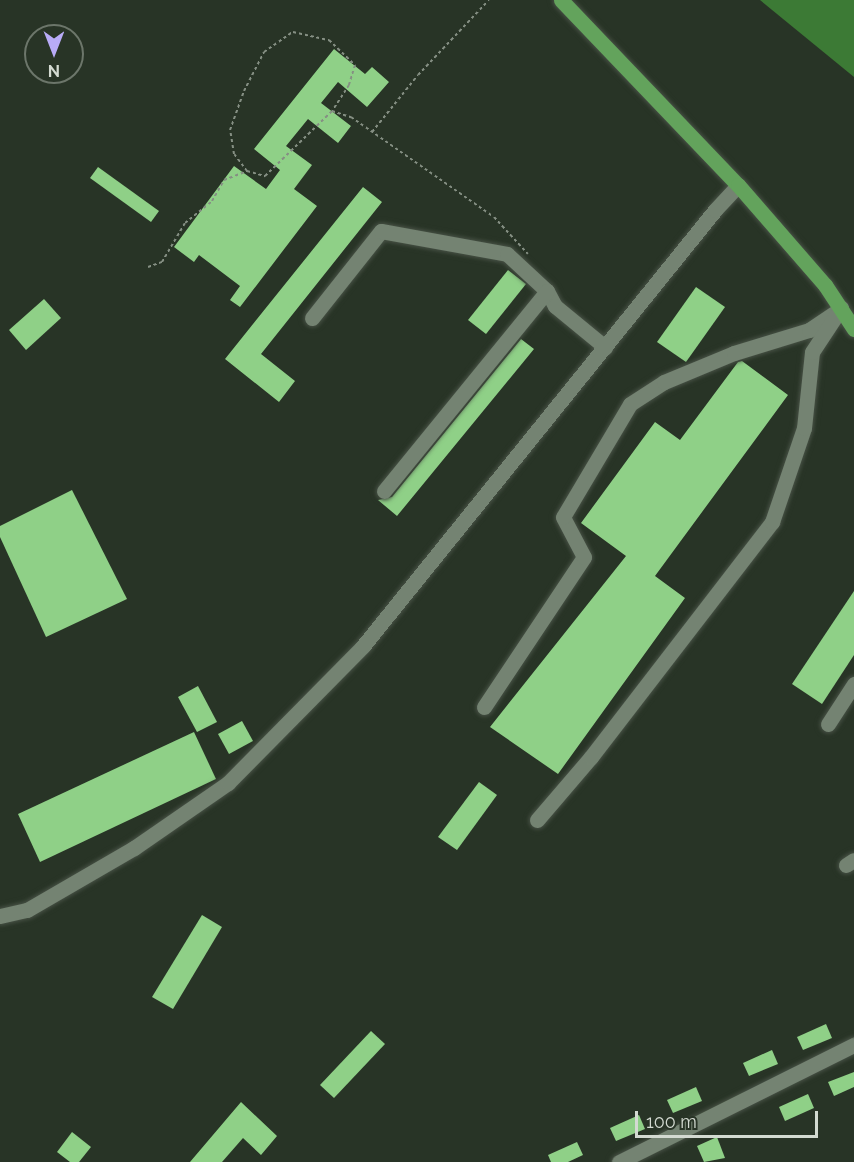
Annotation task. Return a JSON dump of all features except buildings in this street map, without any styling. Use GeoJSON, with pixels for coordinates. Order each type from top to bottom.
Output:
{"type":"FeatureCollection","features":[{"type":"Feature","properties":{"kind":"main road"},"geometry":{"type":"LineString","coordinates":[[561,0],[738,185],[825,285],[854,329]]}},
{"type":"Feature","properties":{"kind":"street"},"geometry":{"type":"LineString","coordinates":[[0,916],[27,910],[124,854],[228,783],[363,646],[715,210],[738,185]]}},
{"type":"Feature","properties":{"kind":"street"},"geometry":{"type":"LineString","coordinates":[[312,318],[381,231],[507,254],[547,291],[555,306],[605,347]]}},
{"type":"Feature","properties":{"kind":"street"},"geometry":{"type":"LineString","coordinates":[[384,491],[547,291]]}},
{"type":"Feature","properties":{"kind":"street"},"geometry":{"type":"LineString","coordinates":[[484,707],[584,557],[563,517],[630,404],[674,378],[734,353],[809,330],[841,308]]}},
{"type":"Feature","properties":{"kind":"street"},"geometry":{"type":"LineString","coordinates":[[537,820],[591,757],[772,522],[804,428],[812,352],[841,308]]}},
{"type":"Feature","properties":{"kind":"street"},"geometry":{"type":"LineString","coordinates":[[828,724],[854,684]]}},
{"type":"Feature","properties":{"kind":"street"},"geometry":{"type":"LineString","coordinates":[[619,1162],[854,1046]]}},
{"type":"Feature","properties":{"kind":"path"},"geometry":{"type":"LineString","coordinates":[[372,132],[418,75],[489,0]]}},
{"type":"Feature","properties":{"kind":"path"},"geometry":{"type":"LineString","coordinates":[[148,267],[162,262],[185,223],[212,201],[224,180],[247,171],[265,176],[332,111],[349,85],[355,65],[329,39],[292,32],[264,51],[244,91],[230,130],[234,154],[247,171]]}},
{"type":"Feature","properties":{"kind":"path"},"geometry":{"type":"LineString","coordinates":[[332,111],[351,117],[494,217],[528,254],[533,263]]}},
{"type":"Feature","properties":{"kind":"green space"},"geometry":{"type":"Polygon","coordinates":[[[760,0],[854,0],[854,77],[760,0]]]}}]}
